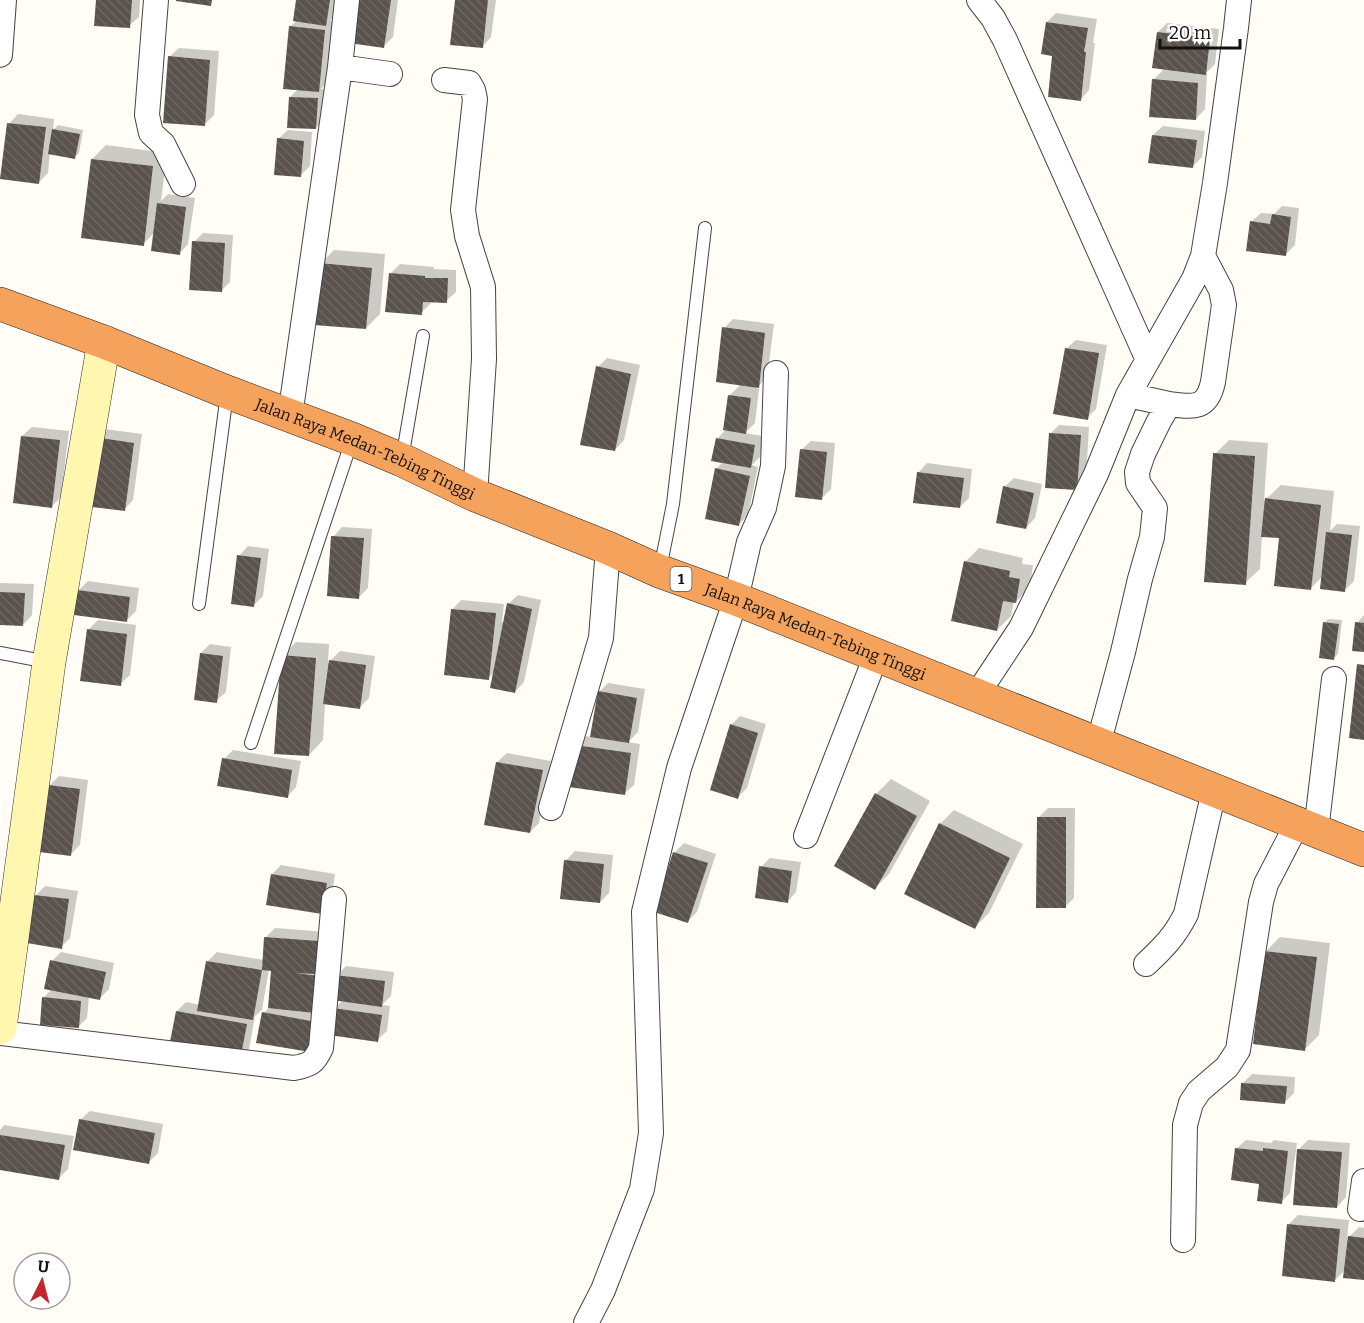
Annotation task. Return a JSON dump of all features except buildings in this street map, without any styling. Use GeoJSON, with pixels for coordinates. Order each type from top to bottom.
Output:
{"type":"FeatureCollection","features":[{"type":"Feature","properties":{"kind":"highway","name":"Jalan Raya Medan-Tebing Tinggi"},"geometry":{"type":"LineString","coordinates":[[0,304],[352,439],[475,495],[659,570],[1364,850]]}},
{"type":"Feature","properties":{"kind":"street"},"geometry":{"type":"LineString","coordinates":[[0,55],[4,0]]}},
{"type":"Feature","properties":{"kind":"street"},"geometry":{"type":"LineString","coordinates":[[156,0],[147,116],[151,133],[163,144],[183,184]]}},
{"type":"Feature","properties":{"kind":"street"},"geometry":{"type":"LineString","coordinates":[[290,416],[340,67],[346,0]]}},
{"type":"Feature","properties":{"kind":"street"},"geometry":{"type":"LineString","coordinates":[[979,0],[993,18],[1005,40],[1148,360]]}},
{"type":"Feature","properties":{"kind":"street"},"geometry":{"type":"LineString","coordinates":[[976,696],[1021,628],[1037,597],[1148,360],[1194,279],[1203,256],[1239,0]]}},
{"type":"Feature","properties":{"kind":"street"},"geometry":{"type":"LineString","coordinates":[[340,67],[390,74]]}},
{"type":"Feature","properties":{"kind":"street"},"geometry":{"type":"LineString","coordinates":[[444,80],[469,83],[475,99],[463,210],[467,236],[483,287],[484,359],[475,495]]}},
{"type":"Feature","properties":{"kind":"street"},"geometry":{"type":"LineString","coordinates":[[1131,396],[1164,403],[1196,406],[1204,402],[1211,393],[1224,305],[1221,290],[1203,256]]}},
{"type":"Feature","properties":{"kind":"street"},"geometry":{"type":"LineString","coordinates":[[0,1028],[50,662],[104,342]]}},
{"type":"Feature","properties":{"kind":"street"},"geometry":{"type":"LineString","coordinates":[[586,1323],[603,1290],[642,1189],[651,1133],[644,912],[679,768],[736,599],[749,542],[764,508],[773,466],[776,373]]}},
{"type":"Feature","properties":{"kind":"street"},"geometry":{"type":"LineString","coordinates":[[1098,745],[1152,537],[1155,508],[1138,483],[1137,472],[1159,421],[1164,403]]}},
{"type":"Feature","properties":{"kind":"street"},"geometry":{"type":"LineString","coordinates":[[551,808],[601,638],[608,548]]}},
{"type":"Feature","properties":{"kind":"street"},"geometry":{"type":"LineString","coordinates":[[806,836],[876,656]]}},
{"type":"Feature","properties":{"kind":"street"},"geometry":{"type":"LineString","coordinates":[[1183,1240],[1185,1125],[1191,1103],[1199,1091],[1227,1066],[1238,1050],[1261,902],[1266,884],[1306,828],[1334,679]]}},
{"type":"Feature","properties":{"kind":"street"},"geometry":{"type":"LineString","coordinates":[[1146,964],[1178,930],[1186,914],[1214,791]]}},
{"type":"Feature","properties":{"kind":"street"},"geometry":{"type":"LineString","coordinates":[[0,1033],[294,1068],[309,1065],[317,1058],[321,1048],[334,899]]}},
{"type":"Feature","properties":{"kind":"street"},"geometry":{"type":"LineString","coordinates":[[1360,1209],[1364,1181]]}},
{"type":"Feature","properties":{"kind":"lane"},"geometry":{"type":"LineString","coordinates":[[659,570],[673,504],[705,228]]}},
{"type":"Feature","properties":{"kind":"lane"},"geometry":{"type":"LineString","coordinates":[[402,460],[423,336]]}},
{"type":"Feature","properties":{"kind":"lane"},"geometry":{"type":"LineString","coordinates":[[199,604],[227,392]]}},
{"type":"Feature","properties":{"kind":"lane"},"geometry":{"type":"LineString","coordinates":[[250,743],[352,439]]}},
{"type":"Feature","properties":{"kind":"lane"},"geometry":{"type":"LineString","coordinates":[[0,653],[50,662]]}}]}
